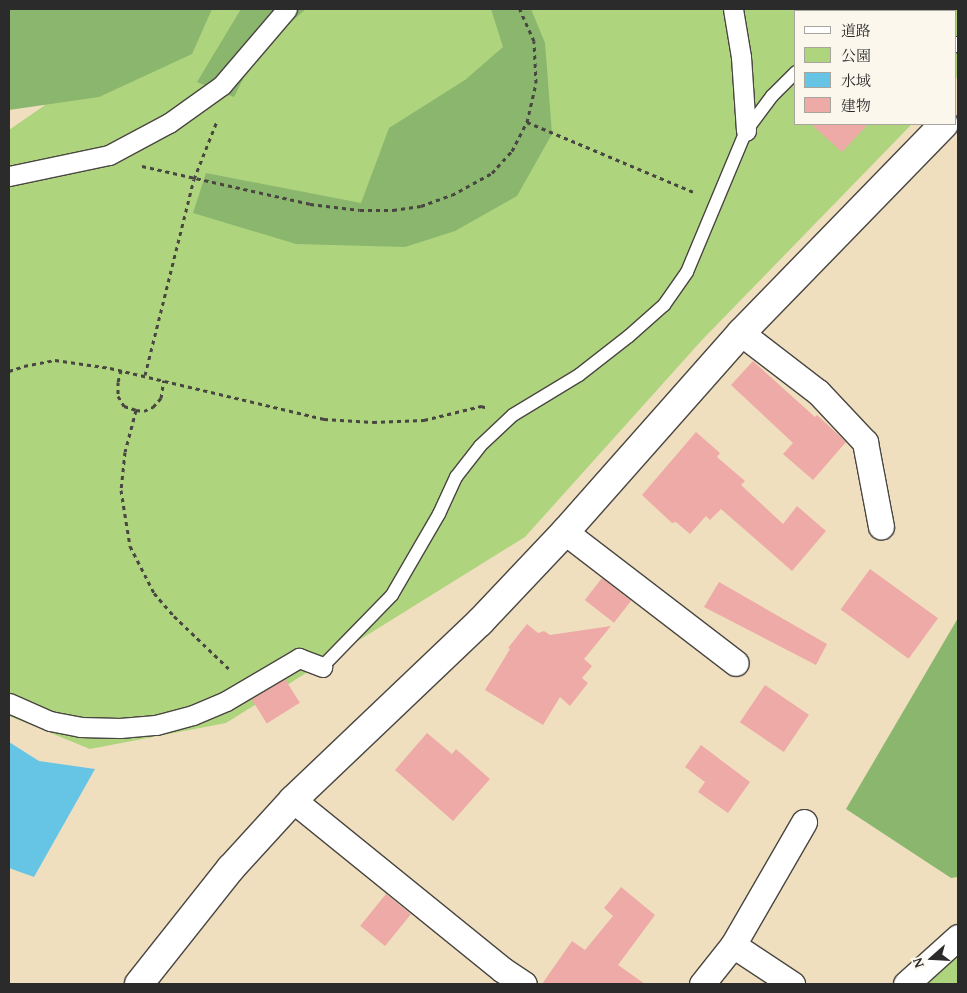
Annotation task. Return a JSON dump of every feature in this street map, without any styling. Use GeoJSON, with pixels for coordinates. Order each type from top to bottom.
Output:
{"type":"FeatureCollection","features":[{"type":"Feature","properties":{"kind":"street"},"geometry":{"type":"LineString","coordinates":[[9,176],[108,154],[169,123],[222,85],[287,9]]}},
{"type":"Feature","properties":{"kind":"street"},"geometry":{"type":"LineString","coordinates":[[733,9],[740,57],[746,131]]}},
{"type":"Feature","properties":{"kind":"street"},"geometry":{"type":"LineString","coordinates":[[140,984],[231,868],[294,800],[480,622],[565,532],[741,333],[943,125]]}},
{"type":"Feature","properties":{"kind":"street"},"geometry":{"type":"LineString","coordinates":[[741,333],[818,392],[865,442],[881,526]]}},
{"type":"Feature","properties":{"kind":"street"},"geometry":{"type":"LineString","coordinates":[[565,532],[736,663]]}},
{"type":"Feature","properties":{"kind":"street"},"geometry":{"type":"LineString","coordinates":[[9,703],[50,721],[80,726],[120,728],[156,726],[193,715],[248,690],[299,658],[322,667]]}},
{"type":"Feature","properties":{"kind":"street"},"geometry":{"type":"LineString","coordinates":[[294,800],[497,977],[524,984]]}},
{"type":"Feature","properties":{"kind":"street"},"geometry":{"type":"LineString","coordinates":[[702,984],[733,945],[804,822]]}},
{"type":"Feature","properties":{"kind":"street"},"geometry":{"type":"LineString","coordinates":[[906,984],[958,937]]}},
{"type":"Feature","properties":{"kind":"street"},"geometry":{"type":"LineString","coordinates":[[733,945],[792,984]]}},
{"type":"Feature","properties":{"kind":"lane"},"geometry":{"type":"LineString","coordinates":[[322,667],[392,595],[439,514],[456,477],[480,446],[513,415],[579,375],[629,336],[664,304],[687,272],[746,131],[772,96],[794,74]]}},
{"type":"Feature","properties":{"kind":"path"},"geometry":{"type":"LineString","coordinates":[[108,154],[141,166],[310,204],[350,209],[393,210],[421,206],[452,195],[492,173],[512,151],[527,122],[536,83],[534,41],[520,9]]}},
{"type":"Feature","properties":{"kind":"path"},"geometry":{"type":"LineString","coordinates":[[145,375],[194,179],[219,115],[222,85]]}},
{"type":"Feature","properties":{"kind":"path"},"geometry":{"type":"LineString","coordinates":[[527,122],[717,202]]}},
{"type":"Feature","properties":{"kind":"path"},"geometry":{"type":"LineString","coordinates":[[9,372],[24,366],[55,360],[145,375],[324,419],[373,422],[424,420],[481,406],[513,415]]}},
{"type":"Feature","properties":{"kind":"path"},"geometry":{"type":"LineString","coordinates":[[122,370],[118,382],[118,396],[124,406],[136,410],[144,411],[153,407],[162,398],[164,380]]}},
{"type":"Feature","properties":{"kind":"path"},"geometry":{"type":"LineString","coordinates":[[136,410],[125,452],[121,490],[130,546],[154,593],[174,616],[248,690]]}},
{"type":"Feature","properties":{"kind":"green space"},"geometry":{"type":"Polygon","coordinates":[[[9,9],[212,9],[192,54],[99,97],[9,110],[9,9]]]}},
{"type":"Feature","properties":{"kind":"green space"},"geometry":{"type":"Polygon","coordinates":[[[171,9],[958,9],[958,76],[957,78],[957,10],[794,10],[794,125],[911,125],[702,340],[525,537],[226,723],[90,749],[9,716],[9,130],[142,38],[171,9]]]}},
{"type":"Feature","properties":{"kind":"green space"},"geometry":{"type":"Polygon","coordinates":[[[241,9],[306,9],[257,51],[234,97],[197,82],[241,9]]]}},
{"type":"Feature","properties":{"kind":"green space"},"geometry":{"type":"Polygon","coordinates":[[[491,9],[531,9],[545,43],[552,134],[517,196],[455,231],[405,247],[296,244],[193,213],[206,173],[361,203],[389,128],[465,80],[503,47],[491,9]]]}},
{"type":"Feature","properties":{"kind":"green space"},"geometry":{"type":"Polygon","coordinates":[[[958,618],[958,877],[951,878],[846,809],[958,618]]]}},
{"type":"Feature","properties":{"kind":"green space"},"geometry":{"type":"Polygon","coordinates":[[[958,950],[958,984],[920,984],[958,950]]]}},
{"type":"Feature","properties":{"kind":"water"},"geometry":{"type":"Polygon","coordinates":[[[9,742],[39,761],[95,769],[34,877],[9,868],[9,742]]]}},
{"type":"Feature","properties":{"kind":"building"},"geometry":{"type":"Polygon","coordinates":[[[812,125],[867,125],[842,152],[812,125]]]}},
{"type":"Feature","properties":{"kind":"building"},"geometry":{"type":"Polygon","coordinates":[[[753,361],[815,417],[817,415],[846,442],[813,480],[783,454],[793,443],[731,385],[753,361]]]}},
{"type":"Feature","properties":{"kind":"building"},"geometry":{"type":"Polygon","coordinates":[[[696,432],[720,453],[717,457],[745,481],[741,485],[783,524],[797,506],[826,531],[792,571],[721,509],[710,520],[706,516],[690,534],[676,522],[672,523],[642,495],[696,432]]]}},
{"type":"Feature","properties":{"kind":"building"},"geometry":{"type":"Polygon","coordinates":[[[870,569],[938,618],[909,659],[841,609],[870,569]]]}},
{"type":"Feature","properties":{"kind":"building"},"geometry":{"type":"Polygon","coordinates":[[[602,578],[631,601],[614,623],[585,600],[602,578]]]}},
{"type":"Feature","properties":{"kind":"building"},"geometry":{"type":"Polygon","coordinates":[[[719,582],[827,644],[816,665],[704,607],[719,582]]]}},
{"type":"Feature","properties":{"kind":"building"},"geometry":{"type":"Polygon","coordinates":[[[527,624],[538,633],[544,631],[550,635],[611,626],[584,659],[592,666],[582,678],[588,683],[570,706],[560,697],[543,725],[485,690],[510,649],[508,648],[527,624]]]}},
{"type":"Feature","properties":{"kind":"building"},"geometry":{"type":"Polygon","coordinates":[[[285,679],[300,703],[267,723],[252,700],[285,679]]]}},
{"type":"Feature","properties":{"kind":"building"},"geometry":{"type":"Polygon","coordinates":[[[765,685],[809,715],[784,752],[740,722],[765,685]]]}},
{"type":"Feature","properties":{"kind":"building"},"geometry":{"type":"Polygon","coordinates":[[[427,733],[452,754],[456,749],[490,779],[453,821],[395,770],[427,733]]]}},
{"type":"Feature","properties":{"kind":"building"},"geometry":{"type":"Polygon","coordinates":[[[701,745],[750,782],[728,813],[698,792],[705,782],[685,767],[701,745]]]}},
{"type":"Feature","properties":{"kind":"building"},"geometry":{"type":"Polygon","coordinates":[[[621,887],[655,915],[618,965],[645,984],[542,984],[572,941],[585,950],[613,916],[604,908],[621,887]]]}},
{"type":"Feature","properties":{"kind":"building"},"geometry":{"type":"Polygon","coordinates":[[[386,894],[411,914],[385,946],[360,926],[386,894]]]}}]}
